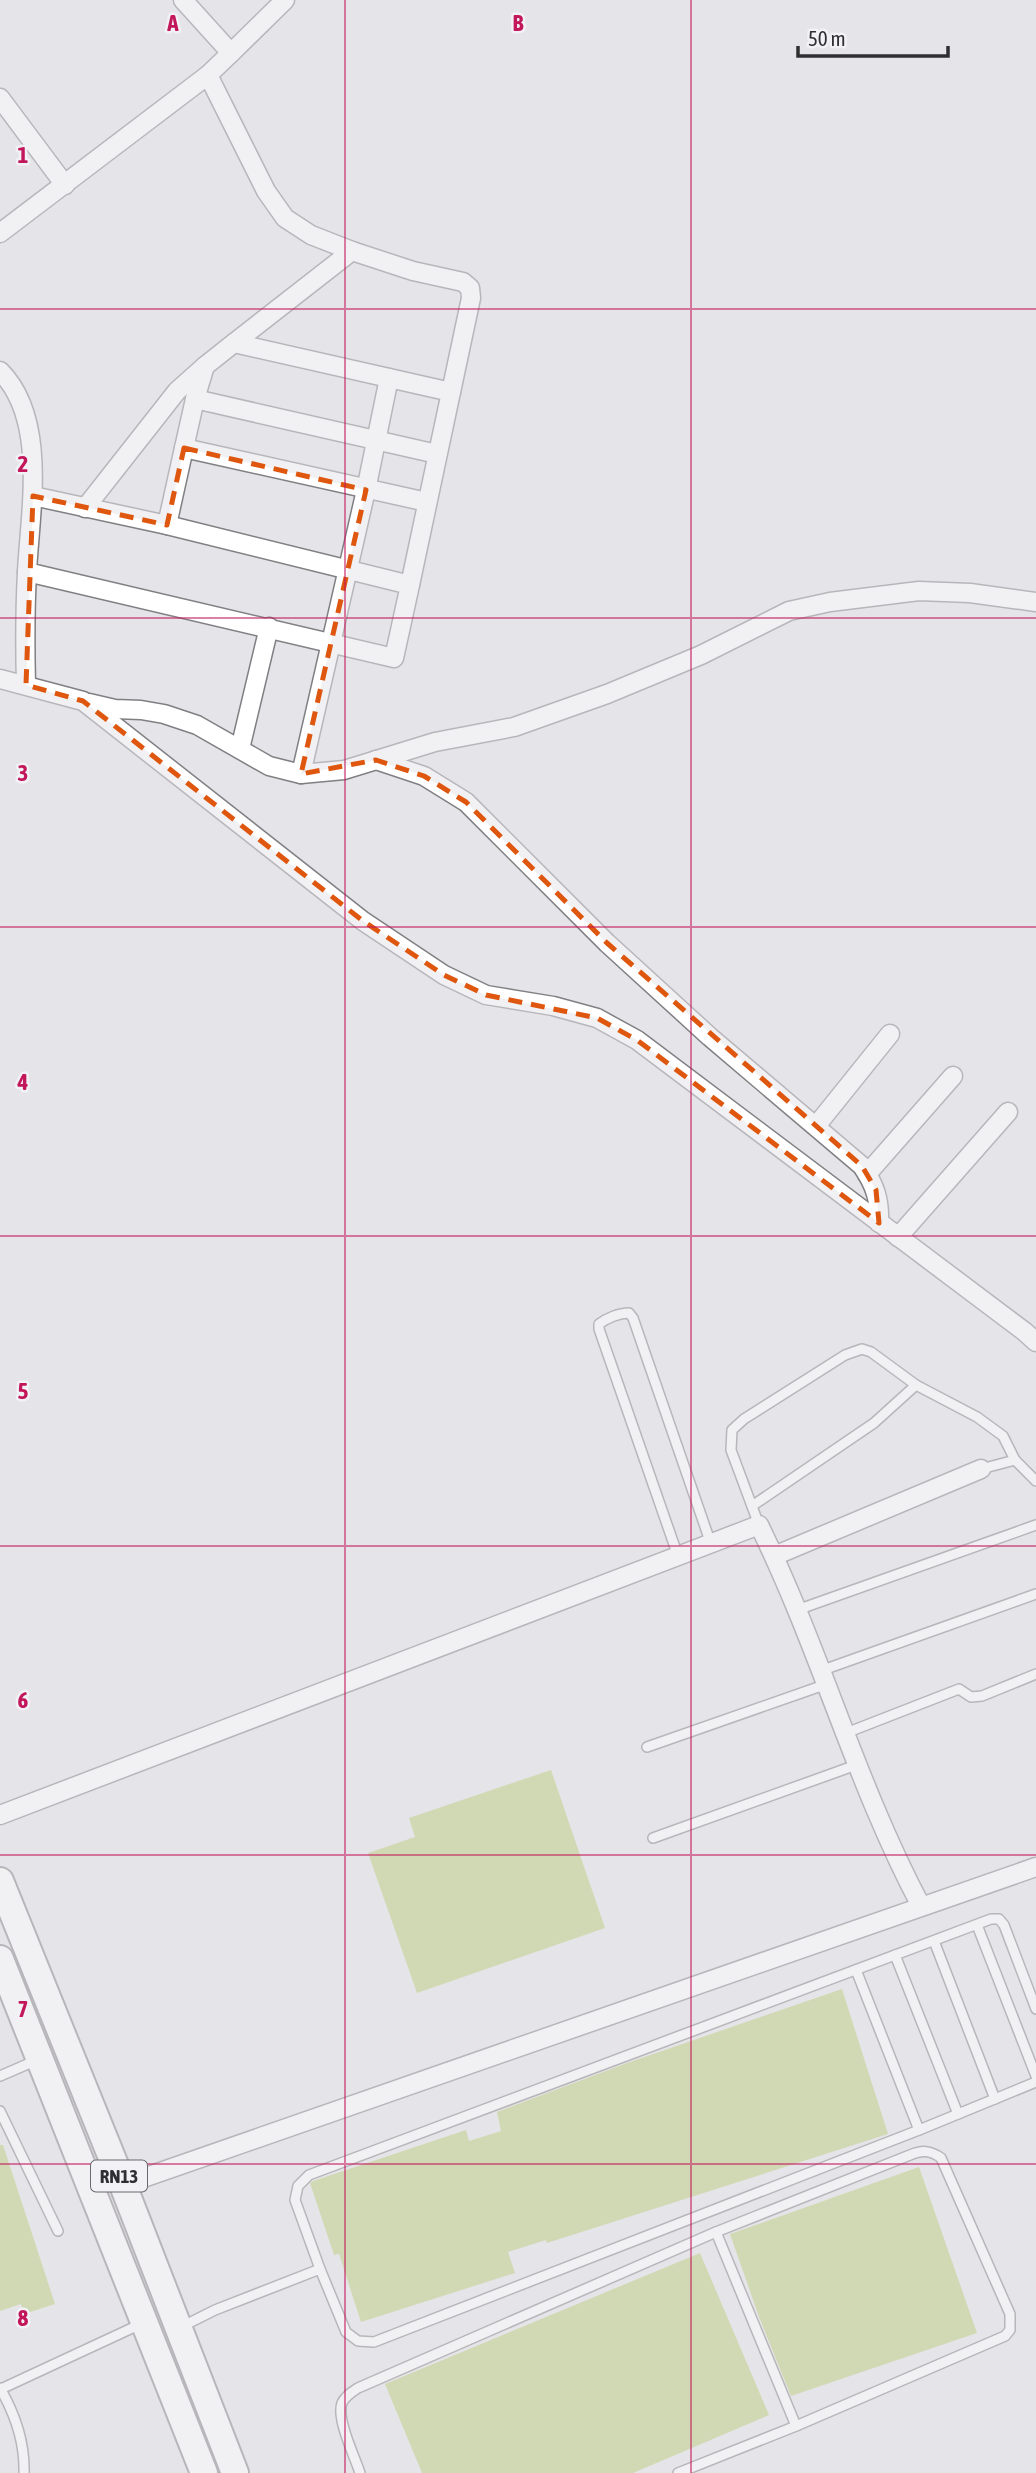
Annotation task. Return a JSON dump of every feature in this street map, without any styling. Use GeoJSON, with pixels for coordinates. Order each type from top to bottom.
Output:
{"type":"FeatureCollection","features":[{"type":"Feature","properties":{"kind":"main road","name":"RN13"},"geometry":{"type":"LineString","coordinates":[[0,1881],[123,2185],[235,2473]]}},
{"type":"Feature","properties":{"kind":"main road","name":"RN13"},"geometry":{"type":"LineString","coordinates":[[0,1961],[204,2473]]}},
{"type":"Feature","properties":{"kind":"street"},"geometry":{"type":"LineString","coordinates":[[183,0],[231,53]]}},
{"type":"Feature","properties":{"kind":"street"},"geometry":{"type":"LineString","coordinates":[[0,233],[208,75],[285,0]]}},
{"type":"Feature","properties":{"kind":"street"},"geometry":{"type":"LineString","coordinates":[[27,572],[394,658],[471,298],[470,288],[463,282],[413,271],[352,251],[310,235],[285,218],[266,191],[208,75]]}},
{"type":"Feature","properties":{"kind":"street"},"geometry":{"type":"LineString","coordinates":[[0,98],[65,185]]}},
{"type":"Feature","properties":{"kind":"street"},"geometry":{"type":"LineString","coordinates":[[85,508],[177,391],[234,342],[352,251]]}},
{"type":"Feature","properties":{"kind":"street"},"geometry":{"type":"LineString","coordinates":[[234,342],[451,392]]}},
{"type":"Feature","properties":{"kind":"street"},"geometry":{"type":"LineString","coordinates":[[167,526],[195,399],[205,366]]}},
{"type":"Feature","properties":{"kind":"street"},"geometry":{"type":"LineString","coordinates":[[0,371],[11,383],[22,403],[33,471],[27,572],[26,685]]}},
{"type":"Feature","properties":{"kind":"street"},"geometry":{"type":"LineString","coordinates":[[301,774],[389,378]]}},
{"type":"Feature","properties":{"kind":"street"},"geometry":{"type":"LineString","coordinates":[[195,399],[437,454]]}},
{"type":"Feature","properties":{"kind":"street"},"geometry":{"type":"LineString","coordinates":[[184,448],[427,502]]}},
{"type":"Feature","properties":{"kind":"street"},"geometry":{"type":"LineString","coordinates":[[33,496],[410,585]]}},
{"type":"Feature","properties":{"kind":"street"},"geometry":{"type":"LineString","coordinates":[[0,679],[115,709],[164,714],[197,726],[269,766],[301,774],[344,770],[435,742],[514,727],[607,694],[701,655],[789,611],[830,602],[919,591],[970,593],[1036,602]]}},
{"type":"Feature","properties":{"kind":"street"},"geometry":{"type":"LineString","coordinates":[[240,749],[269,628]]}},
{"type":"Feature","properties":{"kind":"street"},"geometry":{"type":"LineString","coordinates":[[83,701],[363,922],[444,975],[486,995],[553,1006],[597,1018],[637,1040],[898,1237],[1032,1331]]}},
{"type":"Feature","properties":{"kind":"street"},"geometry":{"type":"LineString","coordinates":[[376,760],[424,776],[466,802],[607,943],[710,1037],[862,1166],[876,1190],[880,1205],[879,1223]]}},
{"type":"Feature","properties":{"kind":"street"},"geometry":{"type":"LineString","coordinates":[[816,1126],[890,1034]]}},
{"type":"Feature","properties":{"kind":"street"},"geometry":{"type":"LineString","coordinates":[[867,1174],[953,1076]]}},
{"type":"Feature","properties":{"kind":"street"},"geometry":{"type":"LineString","coordinates":[[898,1237],[1007,1112]]}},
{"type":"Feature","properties":{"kind":"street"},"geometry":{"type":"LineString","coordinates":[[774,1556],[981,1469]]}},
{"type":"Feature","properties":{"kind":"street"},"geometry":{"type":"LineString","coordinates":[[0,1815],[759,1525],[825,1677],[899,1863],[921,1906]]}},
{"type":"Feature","properties":{"kind":"street"},"geometry":{"type":"LineString","coordinates":[[123,2185],[1036,1867]]}},
{"type":"Feature","properties":{"kind":"lane"},"geometry":{"type":"LineString","coordinates":[[678,1556],[599,1329],[599,1324],[604,1320],[624,1313],[629,1313],[633,1318],[711,1544]]}},
{"type":"Feature","properties":{"kind":"lane"},"geometry":{"type":"LineString","coordinates":[[759,1525],[731,1450],[732,1430],[744,1419],[854,1350],[871,1352],[916,1385],[977,1417],[1003,1436],[1014,1460],[1036,1481]]}},
{"type":"Feature","properties":{"kind":"lane"},"geometry":{"type":"LineString","coordinates":[[752,1506],[874,1423],[916,1385]]}},
{"type":"Feature","properties":{"kind":"lane"},"geometry":{"type":"LineString","coordinates":[[981,1469],[1014,1460]]}},
{"type":"Feature","properties":{"kind":"lane"},"geometry":{"type":"LineString","coordinates":[[797,1611],[1036,1525]]}},
{"type":"Feature","properties":{"kind":"lane"},"geometry":{"type":"LineString","coordinates":[[647,1747],[1036,1594]]}},
{"type":"Feature","properties":{"kind":"lane"},"geometry":{"type":"LineString","coordinates":[[846,1733],[959,1689],[971,1697],[982,1696],[1036,1674]]}},
{"type":"Feature","properties":{"kind":"lane"},"geometry":{"type":"LineString","coordinates":[[653,1838],[859,1764]]}},
{"type":"Feature","properties":{"kind":"lane"},"geometry":{"type":"LineString","coordinates":[[1036,2009],[1004,1925],[999,1919],[990,1919],[309,2175],[298,2186],[295,2200],[346,2332],[358,2341],[374,2342],[1036,2082]]}},
{"type":"Feature","properties":{"kind":"lane"},"geometry":{"type":"LineString","coordinates":[[976,1925],[1036,2076]]}},
{"type":"Feature","properties":{"kind":"lane"},"geometry":{"type":"LineString","coordinates":[[934,1941],[995,2099]]}},
{"type":"Feature","properties":{"kind":"lane"},"geometry":{"type":"LineString","coordinates":[[895,1955],[958,2114]]}},
{"type":"Feature","properties":{"kind":"lane"},"geometry":{"type":"LineString","coordinates":[[856,1970],[919,2130]]}},
{"type":"Feature","properties":{"kind":"lane"},"geometry":{"type":"LineString","coordinates":[[0,2076],[40,2059]]}},
{"type":"Feature","properties":{"kind":"lane"},"geometry":{"type":"LineString","coordinates":[[0,2111],[58,2231]]}},
{"type":"Feature","properties":{"kind":"lane"},"geometry":{"type":"LineString","coordinates":[[360,2473],[340,2413],[342,2402],[349,2394],[716,2232],[920,2151],[932,2152],[942,2158],[1010,2314],[1010,2330],[998,2340],[678,2473]]}},
{"type":"Feature","properties":{"kind":"lane"},"geometry":{"type":"LineString","coordinates":[[716,2232],[796,2426]]}},
{"type":"Feature","properties":{"kind":"lane"},"geometry":{"type":"LineString","coordinates":[[178,2328],[215,2310],[320,2269]]}},
{"type":"Feature","properties":{"kind":"lane"},"geometry":{"type":"LineString","coordinates":[[24,2473],[16,2419],[0,2388],[145,2322]]}},
{"type":"Feature","properties":{"kind":"highlighted area"},"geometry":{"type":"Polygon","coordinates":[[[184,448],[366,490],[301,774],[376,760],[424,776],[466,802],[607,943],[862,1166],[876,1190],[879,1223],[637,1040],[597,1018],[486,995],[444,975],[363,921],[83,701],[26,685],[33,496],[167,525],[184,448]]]}},
{"type":"Feature","properties":{"kind":"building"},"geometry":{"type":"Polygon","coordinates":[[[551,1770],[605,1928],[417,1993],[368,1853],[415,1837],[409,1818],[551,1770]]]}},
{"type":"Feature","properties":{"kind":"building"},"geometry":{"type":"Polygon","coordinates":[[[842,1989],[888,2134],[547,2243],[546,2240],[508,2252],[515,2273],[361,2322],[339,2254],[334,2255],[310,2183],[466,2130],[469,2141],[501,2131],[497,2112],[627,2063],[842,1989]]]}},
{"type":"Feature","properties":{"kind":"building"},"geometry":{"type":"Polygon","coordinates":[[[0,2145],[3,2145],[55,2304],[24,2314],[21,2304],[0,2311],[0,2145]]]}},
{"type":"Feature","properties":{"kind":"building"},"geometry":{"type":"Polygon","coordinates":[[[919,2167],[977,2333],[791,2396],[759,2317],[730,2234],[919,2167]]]}},
{"type":"Feature","properties":{"kind":"building"},"geometry":{"type":"Polygon","coordinates":[[[700,2253],[769,2415],[633,2473],[422,2473],[385,2384],[700,2253]]]}}]}
